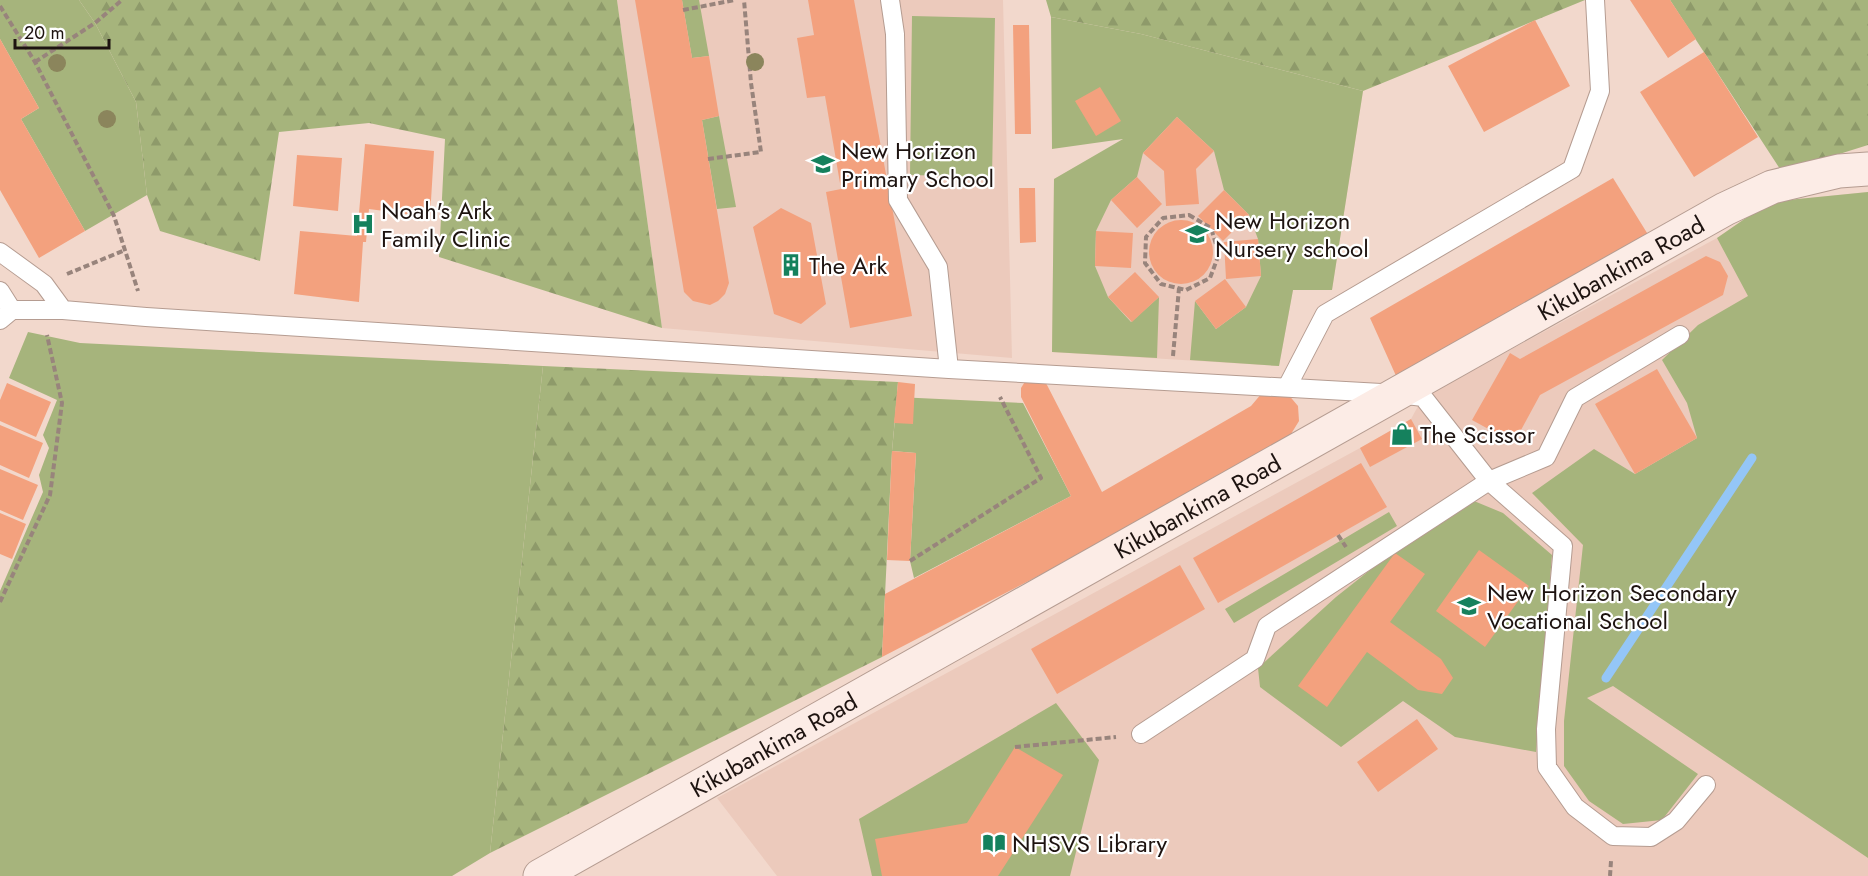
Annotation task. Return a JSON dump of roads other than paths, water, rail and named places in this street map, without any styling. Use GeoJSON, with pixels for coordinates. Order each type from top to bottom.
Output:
{"type":"FeatureCollection","features":[{"type":"Feature","properties":{"kind":"street","name":"Kikubankima Road"},"geometry":{"type":"LineString","coordinates":[[542,876],[1725,209],[1772,187],[1839,171],[1868,169]]}},
{"type":"Feature","properties":{"kind":"lane"},"geometry":{"type":"LineString","coordinates":[[890,0],[895,34],[898,200],[938,267],[949,369]]}},
{"type":"Feature","properties":{"kind":"lane"},"geometry":{"type":"LineString","coordinates":[[1287,387],[1324,314],[1572,169],[1600,91],[1595,0]]}},
{"type":"Feature","properties":{"kind":"lane"},"geometry":{"type":"LineString","coordinates":[[0,252],[44,284],[63,310]]}},
{"type":"Feature","properties":{"kind":"lane"},"geometry":{"type":"LineString","coordinates":[[0,291],[6,315],[63,310],[146,318],[1423,397],[1489,481],[1563,546],[1546,729],[1546,767],[1575,807],[1613,836],[1651,837],[1676,821],[1706,785]]}},
{"type":"Feature","properties":{"kind":"lane"},"geometry":{"type":"LineString","coordinates":[[1141,734],[1255,659],[1267,626],[1489,481],[1546,457],[1575,398],[1680,335]]}},
{"type":"Feature","properties":{"kind":"waterway"},"geometry":{"type":"LineString","coordinates":[[1606,678],[1752,458]]}},
{"type":"Feature","properties":{"kind":"place","name":"New Horizon Primary School"},"geometry":{"type":"Point","coordinates":[823,164]}},
{"type":"Feature","properties":{"kind":"place","name":"Noah's Ark Family Clinic"},"geometry":{"type":"Point","coordinates":[363,224]}},
{"type":"Feature","properties":{"kind":"place","name":"New Horizon Nursery school"},"geometry":{"type":"Point","coordinates":[1197,234]}},
{"type":"Feature","properties":{"kind":"place","name":"The Ark"},"geometry":{"type":"Point","coordinates":[791,265]}},
{"type":"Feature","properties":{"kind":"place","name":"The Scissor"},"geometry":{"type":"Point","coordinates":[1402,434]}},
{"type":"Feature","properties":{"kind":"place","name":"New Horizon Secondary Vocational School"},"geometry":{"type":"Point","coordinates":[1469,606]}},
{"type":"Feature","properties":{"kind":"place","name":"NHSVS Library"},"geometry":{"type":"Point","coordinates":[994,843]}}]}
